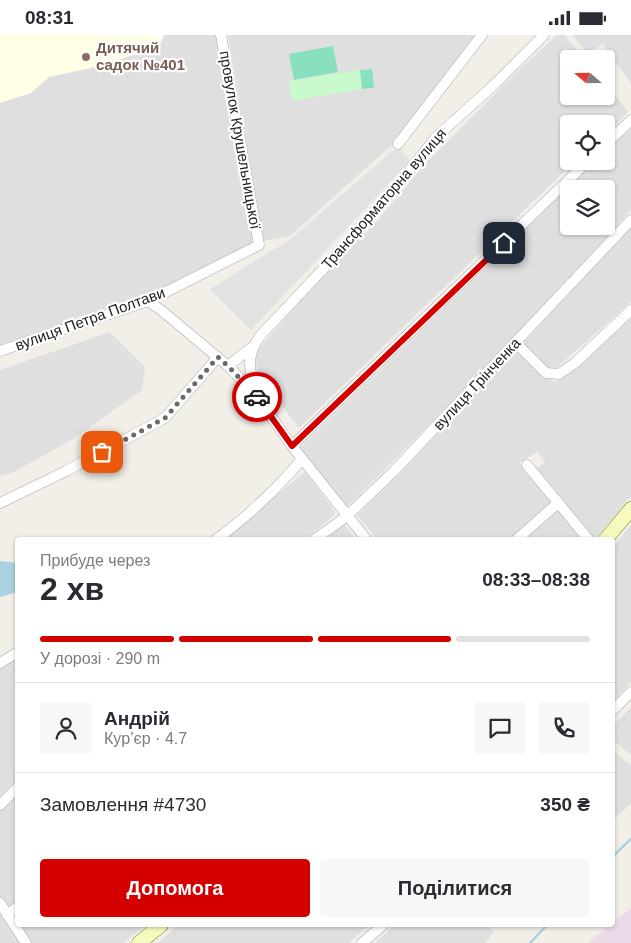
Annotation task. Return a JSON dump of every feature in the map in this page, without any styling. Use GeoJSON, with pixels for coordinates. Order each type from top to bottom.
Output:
{"type":"FeatureCollection","features":[{"type":"Feature","properties":{"kind":"street","name":"провулок Крушельницької"},"geometry":{"type":"LineString","coordinates":[[221,35],[259,245]]}},
{"type":"Feature","properties":{"kind":"street"},"geometry":{"type":"LineString","coordinates":[[398,144],[482,35]]}},
{"type":"Feature","properties":{"kind":"street","name":"Трансформаторна вулиця"},"geometry":{"type":"LineString","coordinates":[[228,366],[251,348],[342,249],[435,138],[496,83],[544,35]]}},
{"type":"Feature","properties":{"kind":"street"},"geometry":{"type":"LineString","coordinates":[[615,135],[631,120]]}},
{"type":"Feature","properties":{"kind":"street"},"geometry":{"type":"LineString","coordinates":[[292,446],[579,170]]}},
{"type":"Feature","properties":{"kind":"street","name":"вулиця Грінченка"},"geometry":{"type":"LineString","coordinates":[[318,537],[347,516],[394,471],[631,221]]}},
{"type":"Feature","properties":{"kind":"street","name":"вулиця Петра Полтави"},"geometry":{"type":"LineString","coordinates":[[0,351],[148,301],[259,245]]}},
{"type":"Feature","properties":{"kind":"street"},"geometry":{"type":"LineString","coordinates":[[148,301],[218,357],[255,393],[292,446],[364,537]]}},
{"type":"Feature","properties":{"kind":"street"},"geometry":{"type":"LineString","coordinates":[[516,343],[546,373],[558,374],[574,363],[631,310]]}},
{"type":"Feature","properties":{"kind":"street"},"geometry":{"type":"LineString","coordinates":[[251,348],[250,361],[255,393]]}},
{"type":"Feature","properties":{"kind":"street"},"geometry":{"type":"LineString","coordinates":[[0,503],[66,471],[165,418],[218,357]]}},
{"type":"Feature","properties":{"kind":"street"},"geometry":{"type":"LineString","coordinates":[[218,537],[290,474],[302,459]]}},
{"type":"Feature","properties":{"kind":"street"},"geometry":{"type":"LineString","coordinates":[[527,465],[586,537]]}},
{"type":"Feature","properties":{"kind":"street"},"geometry":{"type":"LineString","coordinates":[[519,537],[558,503]]}},
{"type":"Feature","properties":{"kind":"street"},"geometry":{"type":"LineString","coordinates":[[608,537],[631,509]]}},
{"type":"Feature","properties":{"kind":"street"},"geometry":{"type":"LineString","coordinates":[[0,663],[15,654]]}},
{"type":"Feature","properties":{"kind":"street"},"geometry":{"type":"LineString","coordinates":[[615,708],[631,692]]}},
{"type":"Feature","properties":{"kind":"street"},"geometry":{"type":"LineString","coordinates":[[0,805],[15,790]]}},
{"type":"Feature","properties":{"kind":"street"},"geometry":{"type":"LineString","coordinates":[[0,903],[15,927]]}},
{"type":"Feature","properties":{"kind":"street"},"geometry":{"type":"LineString","coordinates":[[7,915],[15,908]]}},
{"type":"Feature","properties":{"kind":"street"},"geometry":{"type":"LineString","coordinates":[[15,927],[26,943]]}},
{"type":"Feature","properties":{"kind":"street"},"geometry":{"type":"LineString","coordinates":[[139,943],[159,927]]}},
{"type":"Feature","properties":{"kind":"street"},"geometry":{"type":"LineString","coordinates":[[362,943],[381,927]]}},
{"type":"Feature","properties":{"kind":"shaded area"},"geometry":{"type":"Polygon","coordinates":[[[0,35],[216,35],[254,243],[140,300],[0,345],[0,35]]]}},
{"type":"Feature","properties":{"kind":"shaded area"},"geometry":{"type":"Polygon","coordinates":[[[0,35],[164,35],[159,47],[95,67],[49,77],[31,93],[0,103],[0,35]]]}},
{"type":"Feature","properties":{"kind":"shaded area"},"geometry":{"type":"Polygon","coordinates":[[[228,35],[477,35],[394,143],[290,236],[263,241],[228,35]]]}},
{"type":"Feature","properties":{"kind":"shaded area"},"geometry":{"type":"Polygon","coordinates":[[[557,35],[564,35],[577,50],[560,50],[560,105],[615,105],[615,95],[628,112],[615,125],[615,115],[560,115],[560,170],[566,170],[299,428],[259,376],[254,354],[302,299],[377,221],[427,162],[557,35]]]}},
{"type":"Feature","properties":{"kind":"shaded area"},"geometry":{"type":"Polygon","coordinates":[[[572,35],[631,35],[631,84],[615,61],[615,50],[607,50],[603,44],[593,50],[585,50],[572,35]]]}},
{"type":"Feature","properties":{"kind":"shaded area"},"geometry":{"type":"Polygon","coordinates":[[[631,128],[631,210],[615,228],[615,180],[576,180],[587,170],[615,170],[615,143],[631,128]]]}},
{"type":"Feature","properties":{"kind":"shaded area"},"geometry":{"type":"Polygon","coordinates":[[[398,146],[410,161],[251,330],[210,289],[291,239],[398,146]]]}},
{"type":"Feature","properties":{"kind":"shaded area"},"geometry":{"type":"Polygon","coordinates":[[[560,196],[560,235],[609,235],[474,380],[346,508],[318,470],[299,449],[560,196]]]}},
{"type":"Feature","properties":{"kind":"shaded area"},"geometry":{"type":"Polygon","coordinates":[[[631,228],[631,302],[555,369],[546,368],[523,343],[631,228]]]}},
{"type":"Feature","properties":{"kind":"shaded area"},"geometry":{"type":"Polygon","coordinates":[[[631,318],[631,496],[597,537],[592,537],[536,470],[545,462],[537,452],[519,463],[554,503],[514,537],[375,537],[357,515],[397,477],[500,365],[519,348],[554,382],[570,374],[631,318]]]}},
{"type":"Feature","properties":{"kind":"shaded area"},"geometry":{"type":"Polygon","coordinates":[[[110,332],[145,367],[142,390],[73,439],[14,472],[0,476],[0,370],[110,332]]]}},
{"type":"Feature","properties":{"kind":"shaded area"},"geometry":{"type":"Polygon","coordinates":[[[305,472],[336,513],[307,537],[225,537],[305,472]]]}},
{"type":"Feature","properties":{"kind":"shaded area"},"geometry":{"type":"Polygon","coordinates":[[[556,511],[561,512],[582,537],[526,537],[556,511]]]}},
{"type":"Feature","properties":{"kind":"shaded area"},"geometry":{"type":"Polygon","coordinates":[[[344,524],[355,537],[327,537],[344,524]]]}},
{"type":"Feature","properties":{"kind":"shaded area"},"geometry":{"type":"Polygon","coordinates":[[[631,525],[631,682],[615,699],[615,545],[631,525]]]}},
{"type":"Feature","properties":{"kind":"shaded area"},"geometry":{"type":"Polygon","coordinates":[[[15,657],[15,782],[0,797],[0,666],[15,657]]]}},
{"type":"Feature","properties":{"kind":"shaded area"},"geometry":{"type":"Polygon","coordinates":[[[631,707],[631,755],[615,742],[615,724],[631,707]]]}},
{"type":"Feature","properties":{"kind":"shaded area"},"geometry":{"type":"Polygon","coordinates":[[[615,753],[631,765],[631,803],[615,818],[615,753]]]}},
{"type":"Feature","properties":{"kind":"shaded area"},"geometry":{"type":"Polygon","coordinates":[[[15,796],[15,902],[7,909],[0,898],[0,811],[15,796]]]}},
{"type":"Feature","properties":{"kind":"shaded area"},"geometry":{"type":"Polygon","coordinates":[[[631,908],[631,943],[588,943],[608,927],[615,927],[615,921],[631,908]]]}},
{"type":"Feature","properties":{"kind":"shaded area"},"geometry":{"type":"Polygon","coordinates":[[[0,911],[22,943],[0,943],[0,911]]]}},
{"type":"Feature","properties":{"kind":"shaded area"},"geometry":{"type":"Polygon","coordinates":[[[20,927],[143,927],[124,943],[31,943],[20,927]]]}},
{"type":"Feature","properties":{"kind":"shaded area"},"geometry":{"type":"Polygon","coordinates":[[[176,927],[367,927],[349,943],[158,943],[176,927]]]}},
{"type":"Feature","properties":{"kind":"shaded area"},"geometry":{"type":"Polygon","coordinates":[[[393,927],[490,927],[494,932],[485,943],[375,943],[393,927]]]}},
{"type":"Feature","properties":{"kind":"green space"},"geometry":{"type":"Polygon","coordinates":[[[333,46],[338,72],[294,80],[289,54],[333,46]]]}},
{"type":"Feature","properties":{"kind":"green space"},"geometry":{"type":"Polygon","coordinates":[[[372,69],[374,88],[362,89],[360,70],[372,69]]]}},
{"type":"Feature","properties":{"kind":"green space"},"geometry":{"type":"Polygon","coordinates":[[[360,70],[362,89],[292,101],[289,81],[360,70]]]}},
{"type":"Feature","properties":{"kind":"water"},"geometry":{"type":"Polygon","coordinates":[[[0,561],[15,563],[15,593],[0,597],[0,561]]]}},
{"type":"Feature","properties":{"kind":"waterway"},"geometry":{"type":"LineString","coordinates":[[615,854],[631,839]]}},
{"type":"Feature","properties":{"kind":"waterway"},"geometry":{"type":"LineString","coordinates":[[530,943],[545,927]]}},
{"type":"Feature","properties":{"kind":"way so far"},"geometry":{"type":"LineString","coordinates":[[102,452],[165,418],[218,357],[257,397]]}},
{"type":"Feature","properties":{"kind":"place","name":"Дитячий садок №401"},"geometry":{"type":"Point","coordinates":[86,57]}},
{"type":"Feature","properties":{"kind":"route"},"geometry":{"type":"LineString","coordinates":[[257,397],[292,446],[504,243]]}}]}
